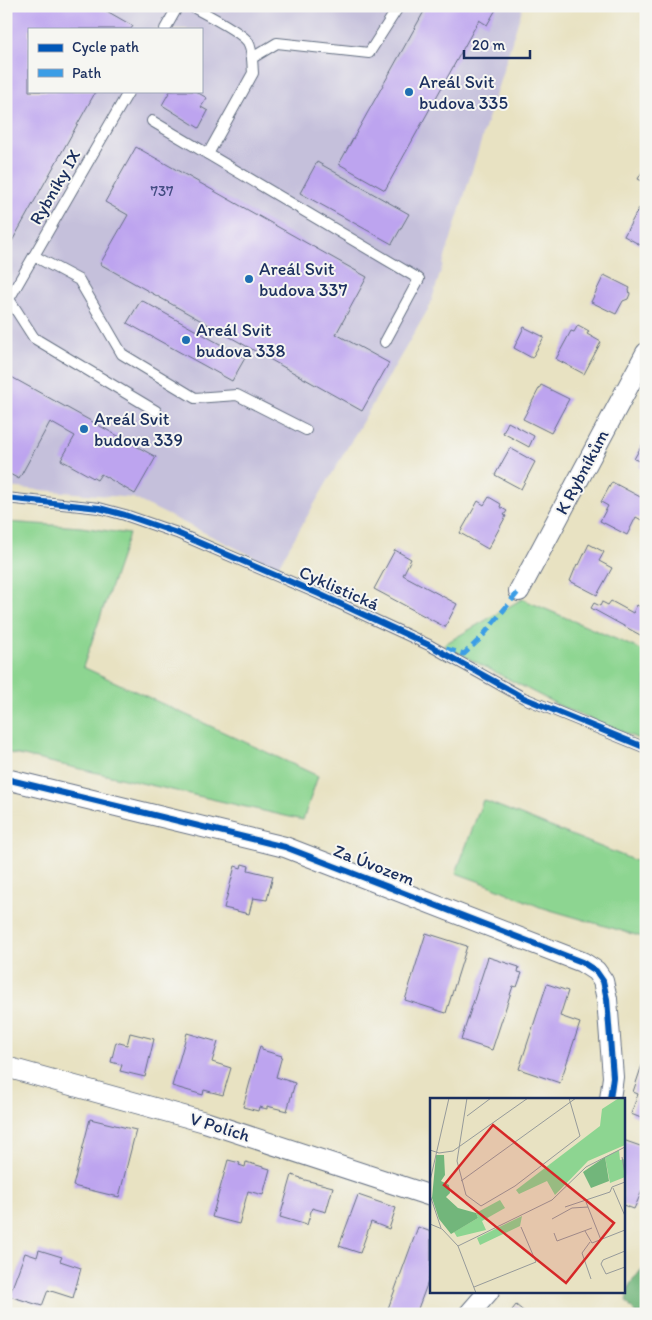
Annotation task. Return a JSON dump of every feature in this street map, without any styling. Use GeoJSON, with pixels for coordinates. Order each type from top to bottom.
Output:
{"type":"FeatureCollection","features":[{"type":"Feature","properties":{"kind":"street","name":"K Rybníkům"},"geometry":{"type":"LineString","coordinates":[[519,591],[646,352]]}},
{"type":"Feature","properties":{"kind":"street","name":"Za Úvozem"},"geometry":{"type":"LineString","coordinates":[[6,780],[285,847],[582,962],[596,971],[603,980],[607,999],[614,1077],[610,1098]]}},
{"type":"Feature","properties":{"kind":"street","name":"V Polích"},"geometry":{"type":"LineString","coordinates":[[6,1067],[205,1122],[430,1196]]}},
{"type":"Feature","properties":{"kind":"street"},"geometry":{"type":"LineString","coordinates":[[469,1314],[488,1292]]}},
{"type":"Feature","properties":{"kind":"lane"},"geometry":{"type":"LineString","coordinates":[[166,28],[178,6]]}},
{"type":"Feature","properties":{"kind":"lane"},"geometry":{"type":"LineString","coordinates":[[191,6],[220,21],[248,41],[252,58],[253,73],[208,154]]}},
{"type":"Feature","properties":{"kind":"lane"},"geometry":{"type":"LineString","coordinates":[[252,58],[277,43],[370,53],[399,6]]}},
{"type":"Feature","properties":{"kind":"lane","name":"Rybníky IX"},"geometry":{"type":"LineString","coordinates":[[8,298],[128,92]]}},
{"type":"Feature","properties":{"kind":"lane"},"geometry":{"type":"LineString","coordinates":[[152,121],[419,279],[386,342]]}},
{"type":"Feature","properties":{"kind":"lane"},"geometry":{"type":"LineString","coordinates":[[34,256],[79,280],[122,354],[195,398],[237,396],[306,430]]}},
{"type":"Feature","properties":{"kind":"lane"},"geometry":{"type":"LineString","coordinates":[[8,298],[34,338],[156,411]]}},
{"type":"Feature","properties":{"kind":"lane","name":"Cyklistická"},"geometry":{"type":"LineString","coordinates":[[6,498],[99,508],[177,533],[319,594],[429,645],[524,698],[646,748]]}},
{"type":"Feature","properties":{"kind":"shaded area"},"geometry":{"type":"Polygon","coordinates":[[[6,6],[523,6],[430,306],[277,568],[133,498],[6,487],[6,6]]]}},
{"type":"Feature","properties":{"kind":"green space"},"geometry":{"type":"Polygon","coordinates":[[[6,522],[81,527],[129,534],[83,667],[318,776],[303,820],[6,752],[6,522]]]}},
{"type":"Feature","properties":{"kind":"green space"},"geometry":{"type":"Polygon","coordinates":[[[522,599],[646,652],[646,742],[564,708],[443,645],[522,599]]]}},
{"type":"Feature","properties":{"kind":"green space"},"geometry":{"type":"Polygon","coordinates":[[[483,800],[646,865],[646,938],[540,907],[456,873],[483,800]]]}},
{"type":"Feature","properties":{"kind":"green space"},"geometry":{"type":"Polygon","coordinates":[[[646,1264],[646,1314],[636,1314],[626,1301],[630,1284],[646,1264]]]}},
{"type":"Feature","properties":{"kind":"building"},"geometry":{"type":"Polygon","coordinates":[[[6,6],[98,6],[133,26],[132,28],[28,28],[28,92],[95,92],[6,252],[6,6]]]}},
{"type":"Feature","properties":{"kind":"building","name":"Areál Svit budova 335"},"geometry":{"type":"Polygon","coordinates":[[[427,6],[498,6],[487,25],[479,20],[385,190],[339,164],[427,6]]]}},
{"type":"Feature","properties":{"kind":"building"},"geometry":{"type":"Polygon","coordinates":[[[169,92],[197,92],[207,98],[201,107],[208,111],[199,128],[162,105],[169,92]]]}},
{"type":"Feature","properties":{"kind":"building","name":"Areál Svit budova 337"},"geometry":{"type":"Polygon","coordinates":[[[136,147],[367,277],[336,334],[389,363],[362,411],[100,264],[128,215],[105,202],[136,147]]]}},
{"type":"Feature","properties":{"kind":"building"},"geometry":{"type":"Polygon","coordinates":[[[317,162],[409,214],[392,244],[300,193],[317,162]]]}},
{"type":"Feature","properties":{"kind":"building"},"geometry":{"type":"Polygon","coordinates":[[[646,165],[646,183],[638,179],[646,165]]]}},
{"type":"Feature","properties":{"kind":"building"},"geometry":{"type":"Polygon","coordinates":[[[639,208],[646,211],[646,248],[624,236],[639,208]]]}},
{"type":"Feature","properties":{"kind":"building"},"geometry":{"type":"Polygon","coordinates":[[[604,275],[630,288],[628,299],[623,301],[616,314],[591,302],[604,275]]]}},
{"type":"Feature","properties":{"kind":"building","name":"Areál Svit budova 338"},"geometry":{"type":"Polygon","coordinates":[[[141,300],[245,358],[232,381],[127,323],[141,300]]]}},
{"type":"Feature","properties":{"kind":"building"},"geometry":{"type":"Polygon","coordinates":[[[578,325],[589,331],[587,334],[601,342],[584,374],[556,359],[571,331],[574,332],[578,325]]]}},
{"type":"Feature","properties":{"kind":"building"},"geometry":{"type":"Polygon","coordinates":[[[524,327],[544,337],[532,358],[514,348],[524,327]]]}},
{"type":"Feature","properties":{"kind":"building","name":"Areál Svit budova 339"},"geometry":{"type":"Polygon","coordinates":[[[6,374],[156,457],[135,494],[101,474],[97,480],[61,460],[75,436],[50,422],[19,479],[6,472],[6,374]]]}},
{"type":"Feature","properties":{"kind":"building"},"geometry":{"type":"Polygon","coordinates":[[[541,385],[569,399],[551,433],[523,419],[541,385]]]}},
{"type":"Feature","properties":{"kind":"building"},"geometry":{"type":"Polygon","coordinates":[[[508,422],[534,436],[529,447],[503,433],[508,422]]]}},
{"type":"Feature","properties":{"kind":"building"},"geometry":{"type":"Polygon","coordinates":[[[646,438],[646,471],[639,467],[642,462],[634,459],[646,438]]]}},
{"type":"Feature","properties":{"kind":"building"},"geometry":{"type":"Polygon","coordinates":[[[510,448],[535,462],[521,489],[495,475],[510,448]]]}},
{"type":"Feature","properties":{"kind":"building"},"geometry":{"type":"Polygon","coordinates":[[[612,482],[646,500],[645,522],[636,517],[627,535],[600,521],[608,506],[601,502],[612,482]]]}},
{"type":"Feature","properties":{"kind":"building"},"geometry":{"type":"Polygon","coordinates":[[[489,497],[501,504],[500,507],[507,511],[488,549],[460,533],[478,501],[484,505],[489,497]]]}},
{"type":"Feature","properties":{"kind":"building"},"geometry":{"type":"Polygon","coordinates":[[[589,544],[604,552],[599,561],[612,568],[597,595],[570,581],[577,564],[579,565],[589,544]]]}},
{"type":"Feature","properties":{"kind":"building"},"geometry":{"type":"Polygon","coordinates":[[[395,550],[411,559],[403,575],[457,604],[445,627],[374,589],[395,550]]]}},
{"type":"Feature","properties":{"kind":"building"},"geometry":{"type":"Polygon","coordinates":[[[611,601],[633,613],[637,605],[646,610],[646,629],[642,636],[591,608],[594,603],[600,606],[602,602],[608,605],[611,601]]]}},
{"type":"Feature","properties":{"kind":"building"},"geometry":{"type":"Polygon","coordinates":[[[242,864],[249,866],[248,870],[273,876],[267,900],[253,898],[249,914],[224,908],[235,866],[241,868],[242,864]]]}},
{"type":"Feature","properties":{"kind":"building"},"geometry":{"type":"Polygon","coordinates":[[[426,933],[467,946],[446,1013],[405,1000],[426,933]]]}},
{"type":"Feature","properties":{"kind":"building"},"geometry":{"type":"Polygon","coordinates":[[[488,957],[519,967],[518,972],[522,973],[517,987],[513,986],[492,1050],[461,1040],[488,957]]]}},
{"type":"Feature","properties":{"kind":"building"},"geometry":{"type":"Polygon","coordinates":[[[547,984],[568,991],[560,1016],[580,1023],[560,1083],[519,1069],[547,984]]]}},
{"type":"Feature","properties":{"kind":"building"},"geometry":{"type":"Polygon","coordinates":[[[130,1033],[154,1039],[145,1077],[120,1071],[122,1065],[111,1062],[116,1042],[127,1045],[130,1033]]]}},
{"type":"Feature","properties":{"kind":"building"},"geometry":{"type":"Polygon","coordinates":[[[187,1033],[218,1042],[212,1062],[231,1068],[223,1095],[204,1090],[203,1095],[172,1086],[187,1033]]]}},
{"type":"Feature","properties":{"kind":"building"},"geometry":{"type":"Polygon","coordinates":[[[260,1046],[262,1050],[282,1056],[276,1077],[295,1083],[287,1111],[267,1106],[267,1109],[259,1107],[258,1111],[243,1107],[260,1046]]]}},
{"type":"Feature","properties":{"kind":"building"},"geometry":{"type":"Polygon","coordinates":[[[642,1065],[646,1066],[646,1120],[631,1114],[638,1094],[633,1092],[642,1065]]]}},
{"type":"Feature","properties":{"kind":"building"},"geometry":{"type":"Polygon","coordinates":[[[90,1119],[136,1130],[119,1197],[73,1186],[90,1119]]]}},
{"type":"Feature","properties":{"kind":"building"},"geometry":{"type":"Polygon","coordinates":[[[624,1140],[646,1148],[646,1182],[634,1209],[624,1205],[624,1140]]]}},
{"type":"Feature","properties":{"kind":"building"},"geometry":{"type":"Polygon","coordinates":[[[228,1160],[240,1163],[239,1165],[245,1167],[246,1162],[270,1169],[263,1195],[248,1191],[239,1224],[212,1217],[228,1160]]]}},
{"type":"Feature","properties":{"kind":"building"},"geometry":{"type":"Polygon","coordinates":[[[292,1175],[333,1187],[326,1212],[312,1208],[307,1225],[280,1217],[292,1175]]]}},
{"type":"Feature","properties":{"kind":"building"},"geometry":{"type":"Polygon","coordinates":[[[358,1195],[396,1208],[389,1229],[371,1222],[360,1253],[339,1246],[358,1195]]]}},
{"type":"Feature","properties":{"kind":"building"},"geometry":{"type":"Polygon","coordinates":[[[418,1227],[430,1232],[430,1277],[416,1314],[386,1314],[418,1227]]]}},
{"type":"Feature","properties":{"kind":"building"},"geometry":{"type":"Polygon","coordinates":[[[39,1250],[62,1257],[60,1261],[81,1268],[73,1298],[48,1290],[42,1306],[9,1296],[25,1253],[37,1257],[39,1250]]]}},
{"type":"Feature","properties":{"kind":"building"},"geometry":{"type":"Polygon","coordinates":[[[516,1305],[527,1314],[509,1314],[516,1305]]]}},
{"type":"Feature","properties":{"kind":"marked path"},"geometry":{"type":"LineString","coordinates":[[446,649],[464,654],[481,638],[519,591]]}},
{"type":"Feature","properties":{"kind":"cycle path"},"geometry":{"type":"LineString","coordinates":[[6,498],[99,508],[177,533],[319,594],[429,645],[524,698],[646,748]]}},
{"type":"Feature","properties":{"kind":"cycle path"},"geometry":{"type":"LineString","coordinates":[[6,779],[285,847],[582,962],[596,971],[603,981],[607,999],[613,1077],[610,1098]]}},
{"type":"Feature","properties":{"kind":"place","name":"Areál Svit budova 335"},"geometry":{"type":"Point","coordinates":[409,92]}},
{"type":"Feature","properties":{"kind":"place","name":"Areál Svit budova 337"},"geometry":{"type":"Point","coordinates":[249,279]}},
{"type":"Feature","properties":{"kind":"place","name":"Areál Svit budova 338"},"geometry":{"type":"Point","coordinates":[186,340]}},
{"type":"Feature","properties":{"kind":"place","name":"Areál Svit budova 339"},"geometry":{"type":"Point","coordinates":[84,429]}}]}
